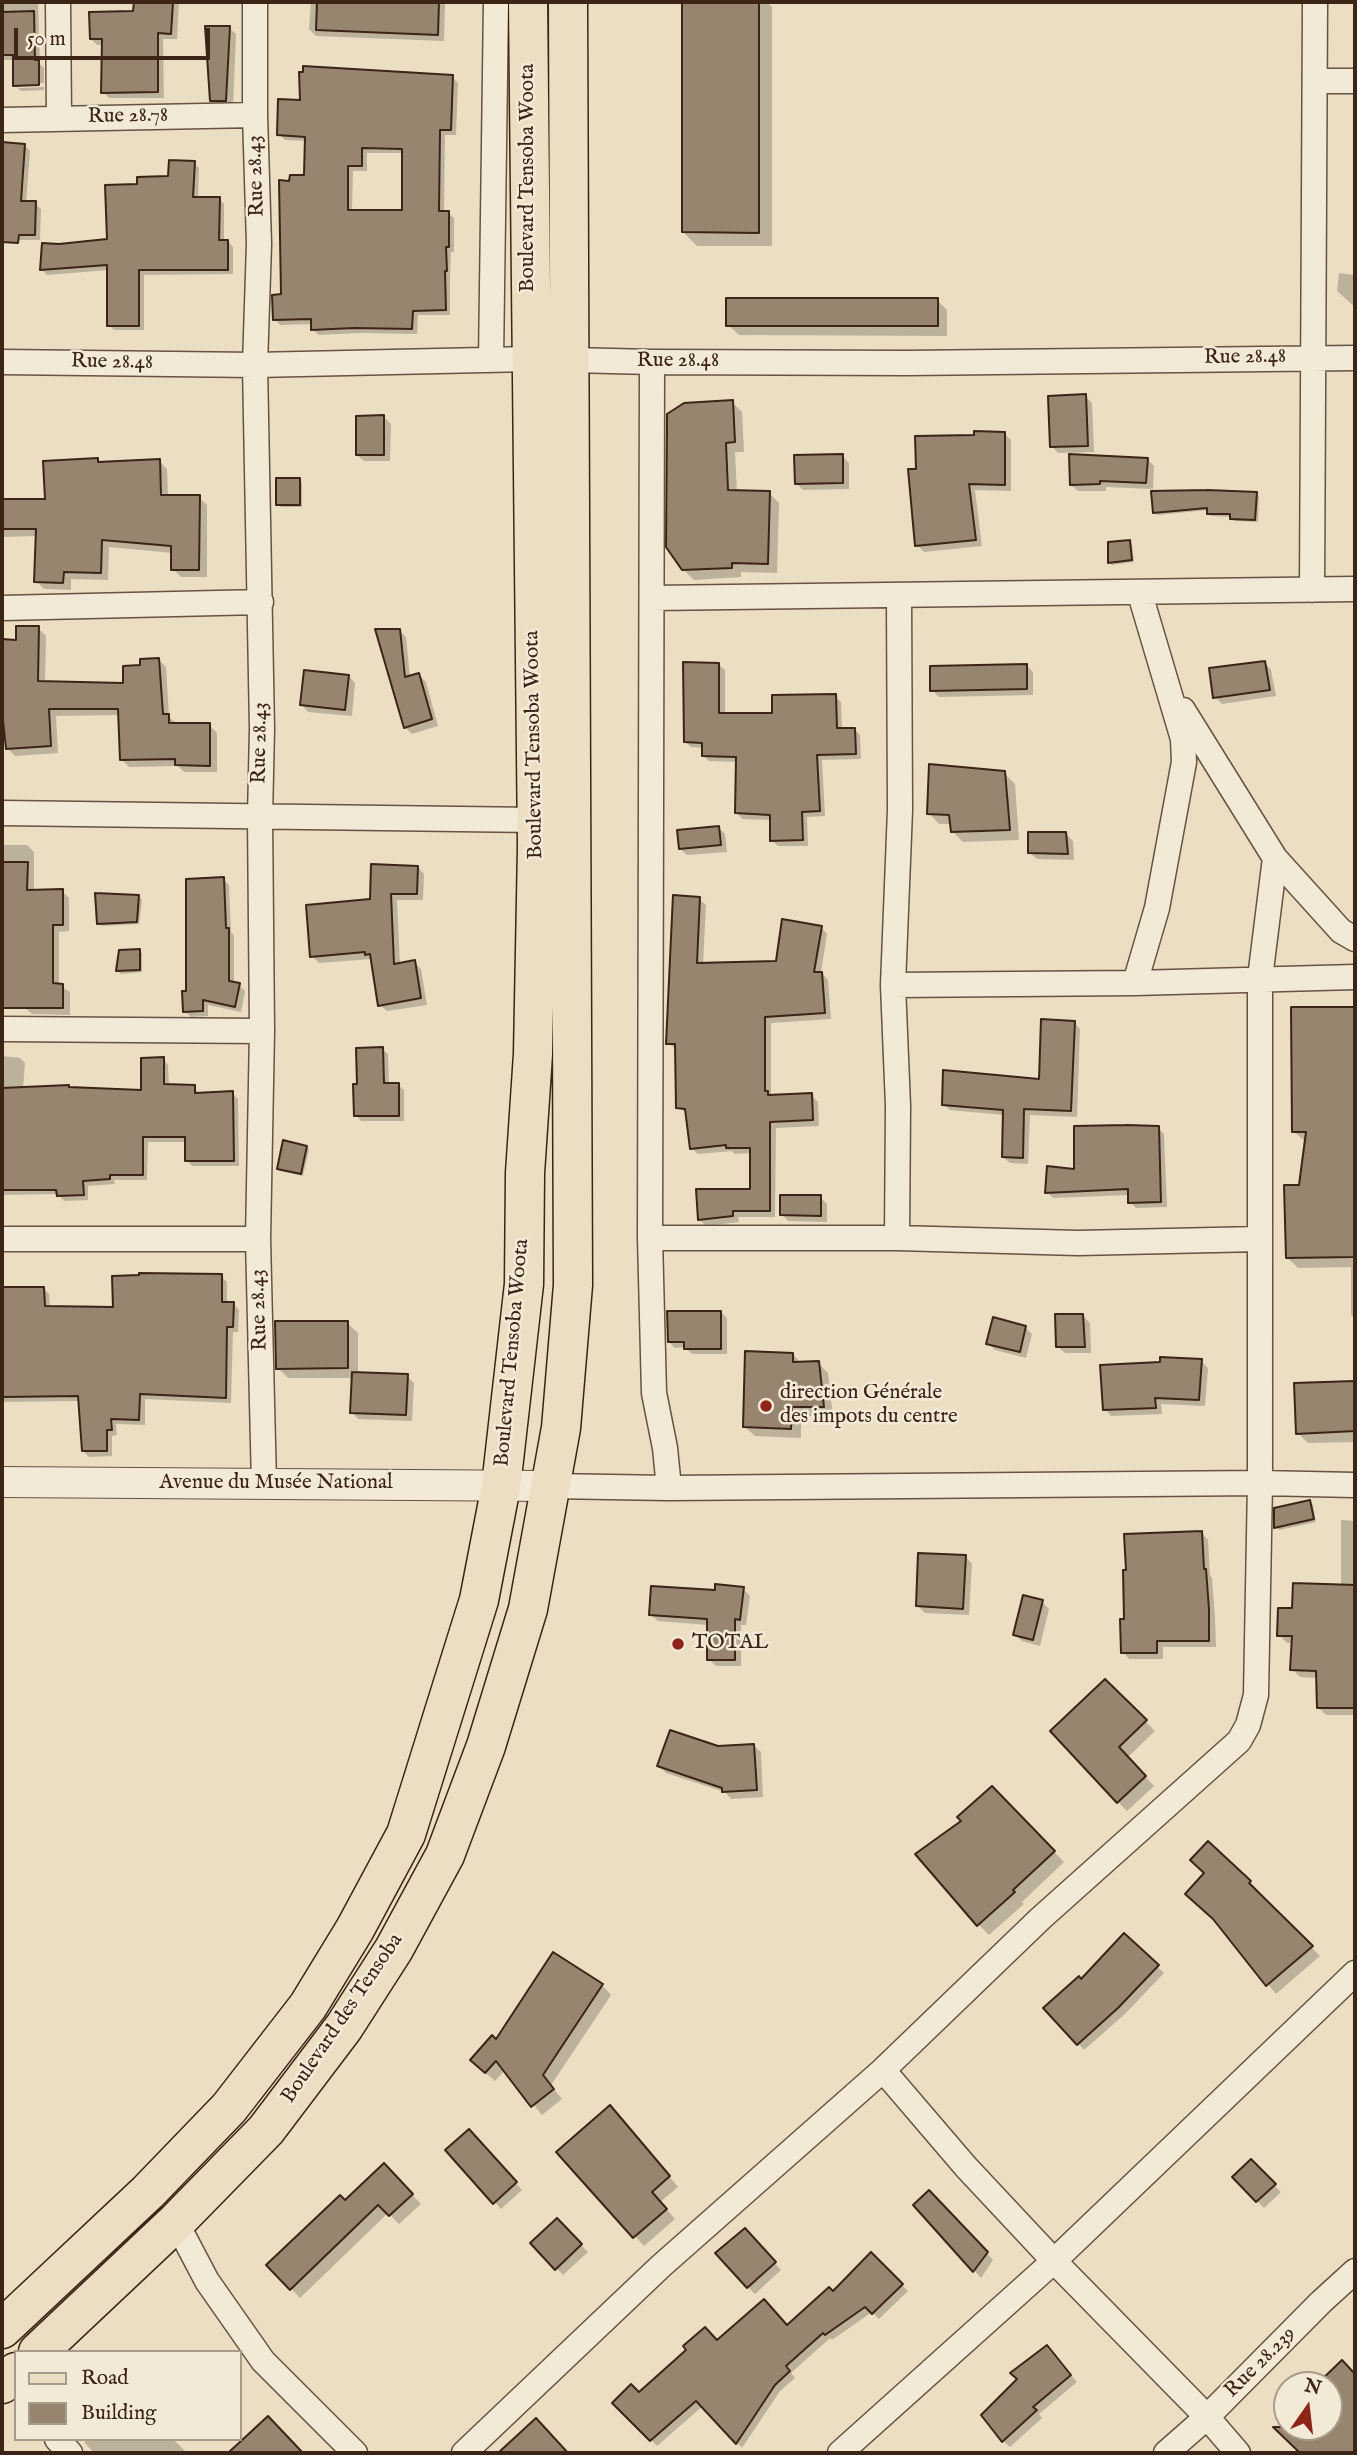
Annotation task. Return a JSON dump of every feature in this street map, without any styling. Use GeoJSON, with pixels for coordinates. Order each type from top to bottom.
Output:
{"type":"FeatureCollection","features":[{"type":"Feature","properties":{"kind":"main road","name":"Boulevard Tensoba Woota"},"geometry":{"type":"LineString","coordinates":[[501,1486],[524,1284],[525,1173],[533,1040],[537,847],[528,2]]}},
{"type":"Feature","properties":{"kind":"main road","name":"Boulevard Tensoba Woota"},"geometry":{"type":"LineString","coordinates":[[550,1486],[561,1428],[573,1285],[568,2]]}},
{"type":"Feature","properties":{"kind":"main road","name":"Boulevard des Tensoba"},"geometry":{"type":"LineString","coordinates":[[2,2329],[148,2192],[229,2108],[308,2006],[355,1928],[406,1834],[479,1600],[501,1486]]}},
{"type":"Feature","properties":{"kind":"main road","name":"Boulevard des Tensoba"},"geometry":{"type":"LineString","coordinates":[[40,2350],[176,2222],[266,2130],[344,2027],[394,1949],[445,1855],[486,1746],[528,1609],[550,1486]]}},
{"type":"Feature","properties":{"kind":"street"},"geometry":{"type":"LineString","coordinates":[[58,2],[59,118]]}},
{"type":"Feature","properties":{"kind":"street","name":"Rue 28.43"},"geometry":{"type":"LineString","coordinates":[[255,2],[259,244],[255,365],[261,602],[262,1031],[258,1239],[264,1484]]}},
{"type":"Feature","properties":{"kind":"street"},"geometry":{"type":"LineString","coordinates":[[491,360],[496,2]]}},
{"type":"Feature","properties":{"kind":"street"},"geometry":{"type":"LineString","coordinates":[[1312,590],[1315,2]]}},
{"type":"Feature","properties":{"kind":"street"},"geometry":{"type":"LineString","coordinates":[[1315,81],[1355,81]]}},
{"type":"Feature","properties":{"kind":"street","name":"Rue 28.78"},"geometry":{"type":"LineString","coordinates":[[2,120],[255,115]]}},
{"type":"Feature","properties":{"kind":"street","name":"Rue 28.48"},"geometry":{"type":"LineString","coordinates":[[2,362],[255,365],[530,359],[652,362],[1030,362],[1355,358]]}},
{"type":"Feature","properties":{"kind":"street"},"geometry":{"type":"LineString","coordinates":[[652,362],[650,1238],[654,1393],[669,1488]]}},
{"type":"Feature","properties":{"kind":"street"},"geometry":{"type":"LineString","coordinates":[[652,598],[1140,594],[1355,589]]}},
{"type":"Feature","properties":{"kind":"street"},"geometry":{"type":"LineString","coordinates":[[1135,983],[1157,908],[1184,762],[1183,739],[1140,594]]}},
{"type":"Feature","properties":{"kind":"street"},"geometry":{"type":"LineString","coordinates":[[897,1238],[898,1106],[893,985],[900,810],[900,596]]}},
{"type":"Feature","properties":{"kind":"street"},"geometry":{"type":"LineString","coordinates":[[2,608],[261,602]]}},
{"type":"Feature","properties":{"kind":"street"},"geometry":{"type":"LineString","coordinates":[[1169,688],[1275,858],[1341,932],[1355,939]]}},
{"type":"Feature","properties":{"kind":"street"},"geometry":{"type":"LineString","coordinates":[[2,813],[535,820]]}},
{"type":"Feature","properties":{"kind":"street"},"geometry":{"type":"LineString","coordinates":[[464,2453],[661,2266],[883,2070],[1041,1918],[1239,1741],[1248,1725],[1256,1695],[1260,1483],[1260,978],[1275,858]]}},
{"type":"Feature","properties":{"kind":"street"},"geometry":{"type":"LineString","coordinates":[[893,985],[1135,983],[1355,977]]}},
{"type":"Feature","properties":{"kind":"street"},"geometry":{"type":"LineString","coordinates":[[2,1029],[262,1031]]}},
{"type":"Feature","properties":{"kind":"street"},"geometry":{"type":"LineString","coordinates":[[650,1238],[897,1238],[1078,1242],[1259,1239]]}},
{"type":"Feature","properties":{"kind":"street"},"geometry":{"type":"LineString","coordinates":[[2,1239],[258,1239]]}},
{"type":"Feature","properties":{"kind":"street","name":"Avenue du Musée National"},"geometry":{"type":"LineString","coordinates":[[2,1482],[550,1486]]}},
{"type":"Feature","properties":{"kind":"street"},"geometry":{"type":"LineString","coordinates":[[550,1486],[669,1488],[1260,1483],[1355,1485]]}},
{"type":"Feature","properties":{"kind":"street"},"geometry":{"type":"LineString","coordinates":[[839,2453],[1054,2261],[1355,1973]]}},
{"type":"Feature","properties":{"kind":"street"},"geometry":{"type":"LineString","coordinates":[[883,2070],[966,2167],[1207,2417],[1238,2453]]}},
{"type":"Feature","properties":{"kind":"street"},"geometry":{"type":"LineString","coordinates":[[176,2222],[207,2281],[263,2361],[355,2453]]}},
{"type":"Feature","properties":{"kind":"street","name":"Rue 28.239"},"geometry":{"type":"LineString","coordinates":[[1166,2453],[1207,2417],[1355,2271]]}},
{"type":"Feature","properties":{"kind":"street"},"geometry":{"type":"LineString","coordinates":[[2,2386],[14,2400]]}},
{"type":"Feature","properties":{"kind":"building"},"geometry":{"type":"Polygon","coordinates":[[[134,2],[173,2],[171,34],[158,33],[158,92],[101,93],[102,39],[90,39],[89,12],[133,11],[134,2]]]}},
{"type":"Feature","properties":{"kind":"building"},"geometry":{"type":"Polygon","coordinates":[[[317,2],[439,2],[438,35],[316,30],[317,2]]]}},
{"type":"Feature","properties":{"kind":"building"},"geometry":{"type":"Polygon","coordinates":[[[682,2],[759,2],[759,233],[682,232],[682,2]]]}},
{"type":"Feature","properties":{"kind":"building"},"geometry":{"type":"Polygon","coordinates":[[[34,11],[35,60],[39,60],[39,85],[13,86],[13,55],[2,55],[2,12],[34,11]]]}},
{"type":"Feature","properties":{"kind":"building"},"geometry":{"type":"Polygon","coordinates":[[[205,26],[230,26],[226,101],[210,101],[205,26]]]}},
{"type":"Feature","properties":{"kind":"building"},"geometry":{"type":"Polygon","coordinates":[[[303,66],[453,75],[451,130],[440,130],[439,211],[449,211],[449,247],[446,247],[445,271],[446,310],[413,311],[412,329],[311,330],[311,319],[273,320],[272,295],[281,294],[279,180],[289,181],[290,175],[304,175],[305,137],[277,135],[278,99],[300,100],[299,72],[303,72],[303,66]],[[362,148],[362,166],[348,166],[348,210],[402,210],[402,149],[362,148]]]}},
{"type":"Feature","properties":{"kind":"building"},"geometry":{"type":"Polygon","coordinates":[[[2,142],[25,144],[21,201],[36,201],[35,235],[19,235],[18,243],[2,242],[2,142]]]}},
{"type":"Feature","properties":{"kind":"building"},"geometry":{"type":"Polygon","coordinates":[[[169,160],[195,161],[193,197],[220,197],[219,240],[228,240],[228,270],[139,270],[139,326],[107,326],[107,265],[40,270],[42,243],[107,239],[105,185],[137,184],[137,177],[168,176],[169,160]]]}},
{"type":"Feature","properties":{"kind":"building"},"geometry":{"type":"Polygon","coordinates":[[[726,298],[938,298],[938,326],[726,326],[726,298]]]}},
{"type":"Feature","properties":{"kind":"building"},"geometry":{"type":"Polygon","coordinates":[[[1086,394],[1088,446],[1050,447],[1048,396],[1086,394]]]}},
{"type":"Feature","properties":{"kind":"building"},"geometry":{"type":"Polygon","coordinates":[[[733,400],[735,442],[726,443],[728,490],[770,491],[768,564],[732,563],[732,568],[682,570],[666,547],[667,414],[684,403],[733,400]]]}},
{"type":"Feature","properties":{"kind":"building"},"geometry":{"type":"Polygon","coordinates":[[[384,415],[384,455],[356,455],[356,416],[384,415]]]}},
{"type":"Feature","properties":{"kind":"building"},"geometry":{"type":"Polygon","coordinates":[[[974,431],[1005,432],[1005,485],[969,484],[976,540],[915,546],[908,469],[916,469],[915,436],[974,435],[974,431]]]}},
{"type":"Feature","properties":{"kind":"building"},"geometry":{"type":"Polygon","coordinates":[[[843,454],[843,483],[795,484],[794,455],[843,454]]]}},
{"type":"Feature","properties":{"kind":"building"},"geometry":{"type":"Polygon","coordinates":[[[1069,454],[1148,458],[1146,483],[1100,481],[1100,484],[1070,485],[1069,454]]]}},
{"type":"Feature","properties":{"kind":"building"},"geometry":{"type":"Polygon","coordinates":[[[98,458],[98,462],[160,459],[161,495],[200,495],[199,570],[171,570],[171,546],[102,540],[101,573],[64,572],[63,583],[34,582],[36,529],[2,529],[2,499],[45,499],[43,461],[98,458]]]}},
{"type":"Feature","properties":{"kind":"building"},"geometry":{"type":"Polygon","coordinates":[[[276,478],[300,478],[300,505],[276,505],[276,478]]]}},
{"type":"Feature","properties":{"kind":"building"},"geometry":{"type":"Polygon","coordinates":[[[1151,491],[1257,492],[1255,520],[1230,519],[1230,514],[1207,514],[1207,508],[1153,513],[1151,491]]]}},
{"type":"Feature","properties":{"kind":"building"},"geometry":{"type":"Polygon","coordinates":[[[1130,540],[1132,560],[1108,563],[1108,542],[1130,540]]]}},
{"type":"Feature","properties":{"kind":"building"},"geometry":{"type":"Polygon","coordinates":[[[16,626],[39,626],[38,681],[123,683],[123,666],[140,665],[140,659],[159,658],[163,714],[169,714],[169,723],[210,723],[210,766],[175,765],[175,759],[120,760],[118,709],[49,709],[51,746],[6,749],[2,711],[2,639],[16,640],[16,626]]]}},
{"type":"Feature","properties":{"kind":"building"},"geometry":{"type":"Polygon","coordinates":[[[375,629],[400,629],[405,677],[419,673],[432,719],[404,728],[375,629]]]}},
{"type":"Feature","properties":{"kind":"building"},"geometry":{"type":"Polygon","coordinates":[[[1265,661],[1270,690],[1213,698],[1209,668],[1265,661]]]}},
{"type":"Feature","properties":{"kind":"building"},"geometry":{"type":"Polygon","coordinates":[[[683,662],[719,663],[719,713],[772,713],[772,695],[836,694],[837,728],[855,728],[856,754],[817,755],[820,811],[802,812],[803,840],[770,841],[770,815],[735,813],[736,757],[702,756],[702,743],[684,742],[683,662]]]}},
{"type":"Feature","properties":{"kind":"building"},"geometry":{"type":"Polygon","coordinates":[[[1027,664],[1027,689],[930,691],[930,666],[1027,664]]]}},
{"type":"Feature","properties":{"kind":"building"},"geometry":{"type":"Polygon","coordinates":[[[304,670],[349,675],[345,710],[300,705],[304,670]]]}},
{"type":"Feature","properties":{"kind":"building"},"geometry":{"type":"Polygon","coordinates":[[[929,764],[1005,771],[1010,830],[951,832],[949,815],[927,814],[929,764]]]}},
{"type":"Feature","properties":{"kind":"building"},"geometry":{"type":"Polygon","coordinates":[[[719,826],[721,845],[679,849],[677,830],[719,826]]]}},
{"type":"Feature","properties":{"kind":"building"},"geometry":{"type":"Polygon","coordinates":[[[1028,832],[1066,832],[1068,854],[1028,853],[1028,832]]]}},
{"type":"Feature","properties":{"kind":"building"},"geometry":{"type":"Polygon","coordinates":[[[3,862],[28,862],[27,890],[63,889],[63,925],[53,925],[53,983],[63,984],[63,1008],[2,1008],[3,862]]]}},
{"type":"Feature","properties":{"kind":"building"},"geometry":{"type":"Polygon","coordinates":[[[371,864],[418,866],[417,894],[391,894],[394,964],[415,960],[421,998],[378,1006],[370,954],[365,955],[365,952],[310,957],[306,905],[370,899],[371,864]]]}},
{"type":"Feature","properties":{"kind":"building"},"geometry":{"type":"Polygon","coordinates":[[[224,877],[226,928],[229,928],[229,981],[240,983],[235,1007],[203,1000],[203,1011],[183,1012],[182,991],[186,991],[186,879],[224,877]]]}},
{"type":"Feature","properties":{"kind":"building"},"geometry":{"type":"Polygon","coordinates":[[[95,893],[139,895],[137,922],[97,924],[95,893]]]}},
{"type":"Feature","properties":{"kind":"building"},"geometry":{"type":"Polygon","coordinates":[[[673,895],[700,897],[697,963],[776,961],[782,919],[822,926],[814,972],[822,972],[825,1013],[765,1017],[765,1091],[768,1091],[768,1095],[812,1093],[813,1120],[770,1122],[770,1211],[733,1211],[733,1216],[698,1220],[696,1189],[750,1189],[750,1148],[726,1148],[726,1145],[690,1149],[685,1109],[676,1108],[675,1044],[666,1044],[673,895]]]}},
{"type":"Feature","properties":{"kind":"building"},"geometry":{"type":"Polygon","coordinates":[[[140,949],[140,970],[116,971],[119,950],[140,949]]]}},
{"type":"Feature","properties":{"kind":"building"},"geometry":{"type":"Polygon","coordinates":[[[1291,1007],[1355,1007],[1355,1257],[1286,1258],[1284,1185],[1299,1185],[1306,1132],[1292,1132],[1291,1007]]]}},
{"type":"Feature","properties":{"kind":"building"},"geometry":{"type":"Polygon","coordinates":[[[1041,1019],[1075,1021],[1071,1111],[1024,1109],[1023,1158],[1002,1157],[1003,1110],[942,1105],[943,1070],[1039,1079],[1041,1019]]]}},
{"type":"Feature","properties":{"kind":"building"},"geometry":{"type":"Polygon","coordinates":[[[383,1047],[384,1083],[399,1083],[399,1116],[354,1116],[356,1048],[383,1047]]]}},
{"type":"Feature","properties":{"kind":"building"},"geometry":{"type":"Polygon","coordinates":[[[164,1057],[164,1084],[195,1085],[195,1093],[233,1091],[234,1161],[185,1161],[185,1137],[143,1137],[143,1175],[110,1175],[110,1179],[83,1181],[84,1195],[57,1196],[56,1190],[2,1190],[2,1088],[69,1085],[141,1090],[141,1058],[164,1057]]]}},
{"type":"Feature","properties":{"kind":"building"},"geometry":{"type":"Polygon","coordinates":[[[1074,1126],[1159,1126],[1161,1202],[1128,1203],[1128,1189],[1045,1193],[1047,1166],[1074,1169],[1074,1126]]]}},
{"type":"Feature","properties":{"kind":"building"},"geometry":{"type":"Polygon","coordinates":[[[283,1140],[307,1146],[301,1174],[277,1169],[283,1140]]]}},
{"type":"Feature","properties":{"kind":"building"},"geometry":{"type":"Polygon","coordinates":[[[780,1195],[821,1195],[821,1216],[780,1215],[780,1195]]]}},
{"type":"Feature","properties":{"kind":"building"},"geometry":{"type":"Polygon","coordinates":[[[139,1273],[222,1274],[222,1302],[234,1302],[233,1327],[227,1327],[226,1398],[140,1394],[139,1420],[111,1419],[112,1430],[107,1430],[107,1451],[82,1451],[78,1396],[2,1397],[2,1287],[44,1287],[45,1306],[113,1307],[112,1276],[139,1273]]]}},
{"type":"Feature","properties":{"kind":"building"},"geometry":{"type":"Polygon","coordinates":[[[667,1311],[721,1311],[721,1349],[684,1349],[684,1342],[668,1342],[667,1311]]]}},
{"type":"Feature","properties":{"kind":"building"},"geometry":{"type":"Polygon","coordinates":[[[1055,1314],[1083,1314],[1085,1347],[1056,1347],[1055,1314]]]}},
{"type":"Feature","properties":{"kind":"building"},"geometry":{"type":"Polygon","coordinates":[[[993,1317],[1026,1326],[1020,1352],[986,1344],[993,1317]]]}},
{"type":"Feature","properties":{"kind":"building"},"geometry":{"type":"Polygon","coordinates":[[[275,1321],[348,1321],[348,1368],[276,1369],[275,1321]]]}},
{"type":"Feature","properties":{"kind":"building"},"geometry":{"type":"Polygon","coordinates":[[[745,1351],[793,1353],[793,1362],[819,1361],[824,1407],[792,1407],[791,1429],[743,1427],[745,1351]]]}},
{"type":"Feature","properties":{"kind":"building"},"geometry":{"type":"Polygon","coordinates":[[[1160,1357],[1202,1359],[1199,1400],[1155,1398],[1156,1408],[1103,1410],[1100,1365],[1160,1362],[1160,1357]]]}},
{"type":"Feature","properties":{"kind":"building"},"geometry":{"type":"Polygon","coordinates":[[[352,1372],[408,1374],[406,1415],[350,1413],[352,1372]]]}},
{"type":"Feature","properties":{"kind":"building"},"geometry":{"type":"Polygon","coordinates":[[[1355,1381],[1355,1431],[1296,1434],[1294,1383],[1355,1381]]]}},
{"type":"Feature","properties":{"kind":"building"},"geometry":{"type":"Polygon","coordinates":[[[1310,1500],[1314,1519],[1274,1528],[1274,1508],[1310,1500]]]}},
{"type":"Feature","properties":{"kind":"building"},"geometry":{"type":"Polygon","coordinates":[[[1202,1531],[1209,1641],[1157,1641],[1157,1653],[1121,1653],[1120,1619],[1124,1619],[1123,1570],[1126,1570],[1124,1534],[1202,1531]]]}},
{"type":"Feature","properties":{"kind":"building"},"geometry":{"type":"Polygon","coordinates":[[[918,1553],[966,1555],[963,1609],[916,1606],[918,1553]]]}},
{"type":"Feature","properties":{"kind":"building"},"geometry":{"type":"Polygon","coordinates":[[[1293,1583],[1355,1585],[1355,1708],[1317,1708],[1316,1671],[1290,1670],[1292,1636],[1277,1636],[1278,1608],[1292,1608],[1293,1583]]]}},
{"type":"Feature","properties":{"kind":"building"},"geometry":{"type":"Polygon","coordinates":[[[715,1584],[744,1587],[740,1620],[735,1619],[735,1660],[707,1660],[707,1619],[649,1615],[651,1586],[715,1590],[715,1584]]]}},
{"type":"Feature","properties":{"kind":"building"},"geometry":{"type":"Polygon","coordinates":[[[1023,1595],[1043,1600],[1033,1640],[1013,1635],[1023,1595]]]}},
{"type":"Feature","properties":{"kind":"building"},"geometry":{"type":"Polygon","coordinates":[[[1105,1679],[1147,1720],[1119,1747],[1146,1776],[1117,1803],[1050,1731],[1105,1679]]]}},
{"type":"Feature","properties":{"kind":"building"},"geometry":{"type":"Polygon","coordinates":[[[670,1730],[718,1746],[754,1744],[757,1790],[722,1792],[722,1788],[657,1766],[670,1730]]]}},
{"type":"Feature","properties":{"kind":"building"},"geometry":{"type":"Polygon","coordinates":[[[992,1786],[1055,1851],[977,1926],[915,1854],[961,1821],[957,1817],[992,1786]]]}},
{"type":"Feature","properties":{"kind":"building"},"geometry":{"type":"Polygon","coordinates":[[[1208,1841],[1251,1881],[1249,1883],[1313,1946],[1266,1986],[1213,1919],[1185,1894],[1204,1873],[1190,1860],[1208,1841]]]}},
{"type":"Feature","properties":{"kind":"building"},"geometry":{"type":"Polygon","coordinates":[[[1124,1933],[1159,1965],[1118,2008],[1077,2045],[1043,2008],[1079,1976],[1081,1979],[1124,1933]]]}},
{"type":"Feature","properties":{"kind":"building"},"geometry":{"type":"Polygon","coordinates":[[[553,1952],[603,1984],[543,2075],[554,2089],[531,2107],[496,2061],[485,2073],[470,2060],[492,2035],[496,2039],[553,1952]]]}},
{"type":"Feature","properties":{"kind":"building"},"geometry":{"type":"Polygon","coordinates":[[[610,2105],[670,2176],[652,2192],[667,2209],[633,2238],[556,2152],[610,2105]]]}},
{"type":"Feature","properties":{"kind":"building"},"geometry":{"type":"Polygon","coordinates":[[[469,2129],[517,2182],[493,2204],[445,2150],[469,2129]]]}},
{"type":"Feature","properties":{"kind":"building"},"geometry":{"type":"Polygon","coordinates":[[[1251,2159],[1276,2184],[1256,2202],[1232,2177],[1251,2159]]]}},
{"type":"Feature","properties":{"kind":"building"},"geometry":{"type":"Polygon","coordinates":[[[384,2163],[413,2194],[389,2216],[378,2205],[290,2290],[266,2265],[340,2195],[345,2200],[384,2163]]]}},
{"type":"Feature","properties":{"kind":"building"},"geometry":{"type":"Polygon","coordinates":[[[929,2190],[988,2252],[973,2272],[913,2205],[929,2190]]]}},
{"type":"Feature","properties":{"kind":"building"},"geometry":{"type":"Polygon","coordinates":[[[557,2218],[582,2244],[555,2270],[530,2243],[557,2218]]]}},
{"type":"Feature","properties":{"kind":"building"},"geometry":{"type":"Polygon","coordinates":[[[745,2228],[776,2262],[747,2288],[715,2253],[745,2228]]]}},
{"type":"Feature","properties":{"kind":"building"},"geometry":{"type":"Polygon","coordinates":[[[871,2252],[903,2284],[872,2314],[865,2307],[825,2335],[823,2333],[786,2366],[790,2371],[775,2385],[736,2444],[696,2401],[650,2441],[612,2403],[631,2384],[639,2392],[686,2350],[683,2346],[705,2327],[717,2340],[764,2299],[787,2325],[829,2287],[833,2291],[871,2252]]]}},
{"type":"Feature","properties":{"kind":"building"},"geometry":{"type":"Polygon","coordinates":[[[1047,2345],[1071,2375],[1033,2407],[1037,2410],[1002,2442],[981,2415],[1017,2379],[1010,2373],[1047,2345]]]}},
{"type":"Feature","properties":{"kind":"building"},"geometry":{"type":"Polygon","coordinates":[[[1342,2360],[1355,2374],[1355,2453],[1300,2453],[1288,2441],[1343,2441],[1343,2371],[1331,2371],[1342,2360]]]}},
{"type":"Feature","properties":{"kind":"building"},"geometry":{"type":"Polygon","coordinates":[[[268,2416],[303,2453],[228,2453],[268,2416]]]}},
{"type":"Feature","properties":{"kind":"building"},"geometry":{"type":"Polygon","coordinates":[[[536,2418],[568,2453],[498,2453],[536,2418]]]}},
{"type":"Feature","properties":{"kind":"place","name":"direction Générale des impots du centre"},"geometry":{"type":"Point","coordinates":[766,1406]}},
{"type":"Feature","properties":{"kind":"place","name":"TOTAL"},"geometry":{"type":"Point","coordinates":[678,1644]}}]}
